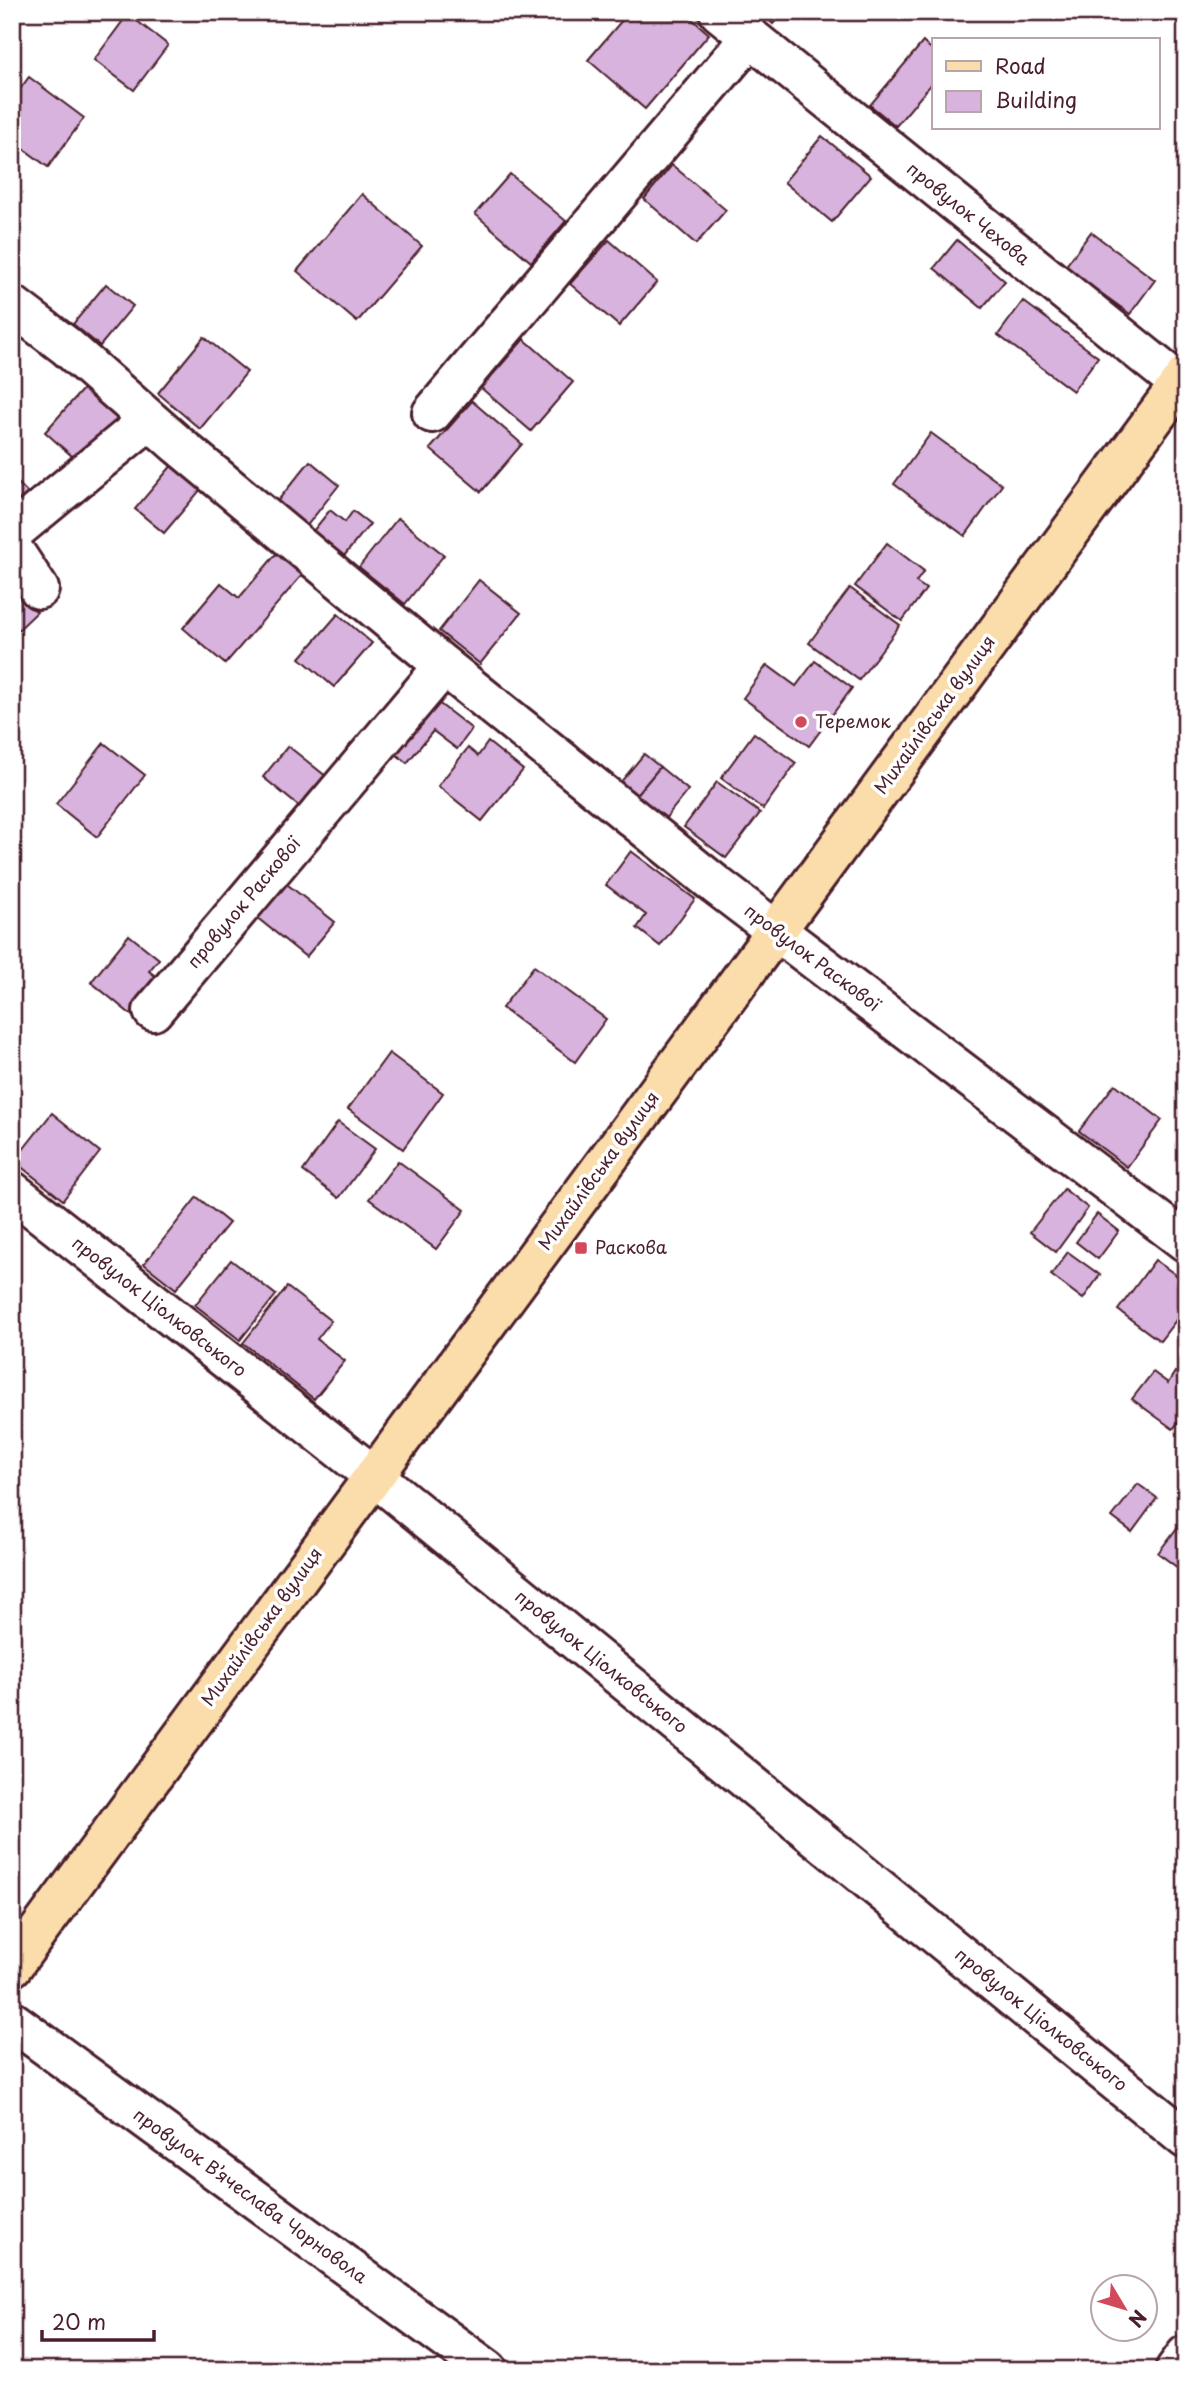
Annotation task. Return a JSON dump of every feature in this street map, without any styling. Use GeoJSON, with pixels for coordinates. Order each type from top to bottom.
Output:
{"type":"FeatureCollection","features":[{"type":"Feature","properties":{"kind":"main road","name":"Михайлівська вулиця"},"geometry":{"type":"LineString","coordinates":[[12,1967],[1184,383]]}},
{"type":"Feature","properties":{"kind":"street","name":"провулок Чехова"},"geometry":{"type":"LineString","coordinates":[[719,12],[1184,383]]}},
{"type":"Feature","properties":{"kind":"street"},"geometry":{"type":"LineString","coordinates":[[432,413],[750,39]]}},
{"type":"Feature","properties":{"kind":"street","name":"провулок Раскової"},"geometry":{"type":"LineString","coordinates":[[12,305],[75,354],[149,420],[443,666],[776,931],[1186,1242]]}},
{"type":"Feature","properties":{"kind":"street"},"geometry":{"type":"LineString","coordinates":[[12,533],[149,420]]}},
{"type":"Feature","properties":{"kind":"street"},"geometry":{"type":"LineString","coordinates":[[12,548],[39,589]]}},
{"type":"Feature","properties":{"kind":"street","name":"провулок Раскової"},"geometry":{"type":"LineString","coordinates":[[153,1011],[443,666]]}},
{"type":"Feature","properties":{"kind":"street","name":"провулок Ціолковського"},"geometry":{"type":"LineString","coordinates":[[12,1191],[373,1476],[1186,2138]]}},
{"type":"Feature","properties":{"kind":"street","name":"провулок Вʼячеслава Чорновола"},"geometry":{"type":"LineString","coordinates":[[12,2021],[488,2370]]}},
{"type":"Feature","properties":{"kind":"street"},"geometry":{"type":"LineString","coordinates":[[1175,2370],[1186,2355]]}},
{"type":"Feature","properties":{"kind":"building"},"geometry":{"type":"Polygon","coordinates":[[[629,12],[684,12],[709,34],[645,109],[588,60],[629,12]]]}},
{"type":"Feature","properties":{"kind":"building"},"geometry":{"type":"Polygon","coordinates":[[[760,12],[783,12],[773,24],[760,12]]]}},
{"type":"Feature","properties":{"kind":"building"},"geometry":{"type":"Polygon","coordinates":[[[128,14],[168,45],[134,90],[94,60],[128,14]]]}},
{"type":"Feature","properties":{"kind":"building"},"geometry":{"type":"Polygon","coordinates":[[[923,42],[932,49],[932,83],[896,126],[870,105],[923,42]]]}},
{"type":"Feature","properties":{"kind":"building"},"geometry":{"type":"Polygon","coordinates":[[[29,77],[84,118],[48,167],[12,140],[12,100],[29,77]]]}},
{"type":"Feature","properties":{"kind":"building"},"geometry":{"type":"Polygon","coordinates":[[[822,136],[871,176],[832,222],[784,182],[822,136]]]}},
{"type":"Feature","properties":{"kind":"building"},"geometry":{"type":"Polygon","coordinates":[[[672,165],[726,210],[696,244],[644,199],[672,165]]]}},
{"type":"Feature","properties":{"kind":"building"},"geometry":{"type":"Polygon","coordinates":[[[510,174],[566,221],[531,262],[475,214],[510,174]]]}},
{"type":"Feature","properties":{"kind":"building"},"geometry":{"type":"Polygon","coordinates":[[[362,194],[422,246],[357,322],[297,271],[362,194]]]}},
{"type":"Feature","properties":{"kind":"building"},"geometry":{"type":"Polygon","coordinates":[[[1091,232],[1155,280],[1130,314],[1065,267],[1091,232]]]}},
{"type":"Feature","properties":{"kind":"building"},"geometry":{"type":"Polygon","coordinates":[[[609,240],[657,282],[619,326],[570,284],[609,240]]]}},
{"type":"Feature","properties":{"kind":"building"},"geometry":{"type":"Polygon","coordinates":[[[957,240],[1005,281],[982,308],[934,268],[957,240]]]}},
{"type":"Feature","properties":{"kind":"building"},"geometry":{"type":"Polygon","coordinates":[[[106,284],[133,306],[100,346],[73,324],[106,284]]]}},
{"type":"Feature","properties":{"kind":"building"},"geometry":{"type":"Polygon","coordinates":[[[1023,301],[1098,357],[1073,391],[998,335],[1023,301]]]}},
{"type":"Feature","properties":{"kind":"building"},"geometry":{"type":"Polygon","coordinates":[[[204,337],[247,372],[200,429],[158,393],[204,337]]]}},
{"type":"Feature","properties":{"kind":"building"},"geometry":{"type":"Polygon","coordinates":[[[524,339],[573,382],[531,431],[481,388],[524,339]]]}},
{"type":"Feature","properties":{"kind":"building"},"geometry":{"type":"Polygon","coordinates":[[[83,389],[121,422],[83,466],[45,432],[83,389]]]}},
{"type":"Feature","properties":{"kind":"building"},"geometry":{"type":"Polygon","coordinates":[[[472,401],[522,444],[481,492],[430,449],[472,401]]]}},
{"type":"Feature","properties":{"kind":"building"},"geometry":{"type":"Polygon","coordinates":[[[931,433],[1002,485],[965,536],[894,484],[931,433]]]}},
{"type":"Feature","properties":{"kind":"building"},"geometry":{"type":"Polygon","coordinates":[[[310,461],[339,485],[305,528],[275,504],[310,461]]]}},
{"type":"Feature","properties":{"kind":"building"},"geometry":{"type":"Polygon","coordinates":[[[173,464],[202,488],[164,533],[135,509],[173,464]]]}},
{"type":"Feature","properties":{"kind":"building"},"geometry":{"type":"Polygon","coordinates":[[[12,477],[31,496],[12,515],[12,477]]]}},
{"type":"Feature","properties":{"kind":"building"},"geometry":{"type":"Polygon","coordinates":[[[330,510],[345,522],[353,511],[370,524],[344,556],[313,531],[330,510]]]}},
{"type":"Feature","properties":{"kind":"building"},"geometry":{"type":"Polygon","coordinates":[[[398,518],[444,555],[405,604],[359,567],[398,518]]]}},
{"type":"Feature","properties":{"kind":"building"},"geometry":{"type":"Polygon","coordinates":[[[887,543],[924,571],[916,582],[926,589],[902,621],[855,586],[887,543]]]}},
{"type":"Feature","properties":{"kind":"building"},"geometry":{"type":"Polygon","coordinates":[[[277,553],[303,574],[225,664],[183,628],[221,583],[239,598],[277,553]]]}},
{"type":"Feature","properties":{"kind":"building"},"geometry":{"type":"Polygon","coordinates":[[[479,580],[521,613],[480,664],[439,631],[479,580]]]}},
{"type":"Feature","properties":{"kind":"building"},"geometry":{"type":"Polygon","coordinates":[[[12,586],[37,612],[12,636],[12,586]]]}},
{"type":"Feature","properties":{"kind":"building"},"geometry":{"type":"Polygon","coordinates":[[[850,588],[900,625],[859,680],[809,643],[850,588]]]}},
{"type":"Feature","properties":{"kind":"building"},"geometry":{"type":"Polygon","coordinates":[[[338,614],[372,643],[334,687],[300,658],[338,614]]]}},
{"type":"Feature","properties":{"kind":"building","name":"Теремок"},"geometry":{"type":"Polygon","coordinates":[[[815,661],[852,688],[809,746],[743,698],[767,665],[796,686],[815,661]]]}},
{"type":"Feature","properties":{"kind":"building"},"geometry":{"type":"Polygon","coordinates":[[[432,698],[472,729],[457,749],[433,731],[407,763],[391,750],[432,698]]]}},
{"type":"Feature","properties":{"kind":"building"},"geometry":{"type":"Polygon","coordinates":[[[754,733],[796,763],[763,809],[721,778],[754,733]]]}},
{"type":"Feature","properties":{"kind":"building"},"geometry":{"type":"Polygon","coordinates":[[[488,742],[523,770],[482,821],[438,786],[468,748],[478,756],[488,742]]]}},
{"type":"Feature","properties":{"kind":"building"},"geometry":{"type":"Polygon","coordinates":[[[104,743],[145,775],[97,837],[56,804],[104,743]]]}},
{"type":"Feature","properties":{"kind":"building"},"geometry":{"type":"Polygon","coordinates":[[[288,746],[332,781],[307,813],[263,777],[288,746]]]}},
{"type":"Feature","properties":{"kind":"building"},"geometry":{"type":"Polygon","coordinates":[[[644,754],[660,767],[635,797],[619,784],[644,754]]]}},
{"type":"Feature","properties":{"kind":"building"},"geometry":{"type":"Polygon","coordinates":[[[660,767],[688,790],[664,820],[635,797],[660,767]]]}},
{"type":"Feature","properties":{"kind":"building"},"geometry":{"type":"Polygon","coordinates":[[[717,782],[760,813],[726,858],[684,827],[717,782]]]}},
{"type":"Feature","properties":{"kind":"building"},"geometry":{"type":"Polygon","coordinates":[[[631,851],[695,899],[660,946],[637,928],[646,915],[606,885],[631,851]]]}},
{"type":"Feature","properties":{"kind":"building"},"geometry":{"type":"Polygon","coordinates":[[[283,881],[335,922],[306,957],[255,916],[283,881]]]}},
{"type":"Feature","properties":{"kind":"building"},"geometry":{"type":"Polygon","coordinates":[[[129,935],[159,959],[149,971],[163,982],[134,1017],[91,982],[129,935]]]}},
{"type":"Feature","properties":{"kind":"building"},"geometry":{"type":"Polygon","coordinates":[[[534,966],[606,1019],[575,1062],[502,1008],[534,966]]]}},
{"type":"Feature","properties":{"kind":"building"},"geometry":{"type":"Polygon","coordinates":[[[389,1053],[443,1093],[403,1149],[348,1109],[389,1053]]]}},
{"type":"Feature","properties":{"kind":"building"},"geometry":{"type":"Polygon","coordinates":[[[1115,1084],[1162,1120],[1127,1167],[1079,1131],[1115,1084]]]}},
{"type":"Feature","properties":{"kind":"building"},"geometry":{"type":"Polygon","coordinates":[[[52,1113],[100,1152],[63,1200],[14,1161],[52,1113]]]}},
{"type":"Feature","properties":{"kind":"building"},"geometry":{"type":"Polygon","coordinates":[[[338,1122],[375,1149],[339,1198],[303,1171],[338,1122]]]}},
{"type":"Feature","properties":{"kind":"building"},"geometry":{"type":"Polygon","coordinates":[[[398,1161],[465,1210],[436,1249],[369,1199],[398,1161]]]}},
{"type":"Feature","properties":{"kind":"building"},"geometry":{"type":"Polygon","coordinates":[[[1064,1189],[1088,1208],[1056,1252],[1030,1232],[1064,1189]]]}},
{"type":"Feature","properties":{"kind":"building"},"geometry":{"type":"Polygon","coordinates":[[[197,1197],[229,1223],[176,1289],[144,1264],[197,1197]]]}},
{"type":"Feature","properties":{"kind":"building"},"geometry":{"type":"Polygon","coordinates":[[[1097,1214],[1119,1231],[1098,1259],[1076,1242],[1097,1214]]]}},
{"type":"Feature","properties":{"kind":"building"},"geometry":{"type":"Polygon","coordinates":[[[1068,1252],[1100,1275],[1083,1299],[1051,1275],[1068,1252]]]}},
{"type":"Feature","properties":{"kind":"building"},"geometry":{"type":"Polygon","coordinates":[[[231,1260],[276,1295],[240,1340],[195,1305],[231,1260]]]}},
{"type":"Feature","properties":{"kind":"building"},"geometry":{"type":"Polygon","coordinates":[[[1155,1260],[1186,1282],[1186,1307],[1160,1341],[1118,1310],[1155,1260]]]}},
{"type":"Feature","properties":{"kind":"building"},"geometry":{"type":"Polygon","coordinates":[[[287,1287],[331,1321],[317,1339],[345,1361],[314,1399],[243,1343],[287,1287]]]}},
{"type":"Feature","properties":{"kind":"building"},"geometry":{"type":"Polygon","coordinates":[[[1153,1372],[1168,1383],[1175,1372],[1186,1380],[1182,1394],[1186,1396],[1186,1413],[1173,1429],[1132,1399],[1153,1372]]]}},
{"type":"Feature","properties":{"kind":"building"},"geometry":{"type":"Polygon","coordinates":[[[1138,1484],[1157,1498],[1132,1532],[1112,1517],[1138,1484]]]}},
{"type":"Feature","properties":{"kind":"building"},"geometry":{"type":"Polygon","coordinates":[[[1186,1516],[1186,1574],[1158,1553],[1186,1516]]]}},
{"type":"Feature","properties":{"kind":"place","name":"Теремок"},"geometry":{"type":"Point","coordinates":[801,722]}},
{"type":"Feature","properties":{"kind":"place","name":"Раскова"},"geometry":{"type":"Point","coordinates":[581,1248]}}]}
